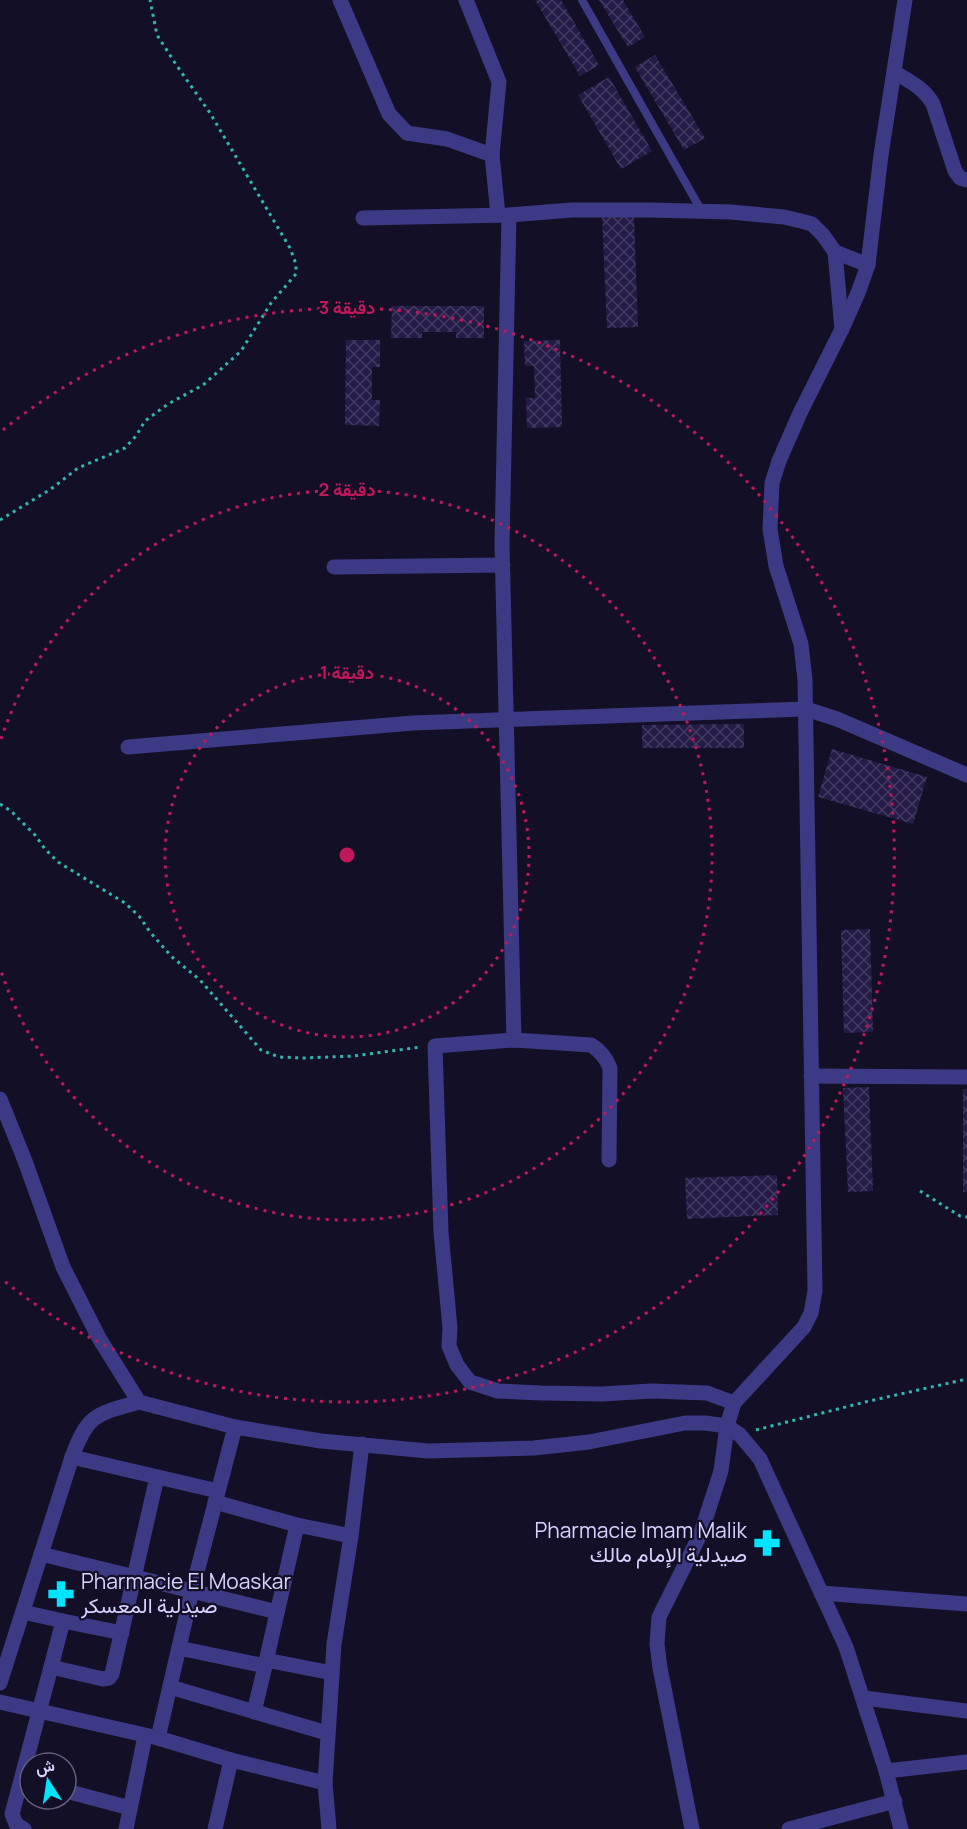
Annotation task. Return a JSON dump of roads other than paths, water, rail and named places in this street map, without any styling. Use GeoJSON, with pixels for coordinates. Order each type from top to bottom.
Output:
{"type":"FeatureCollection","features":[{"type":"Feature","properties":{"kind":"street"},"geometry":{"type":"LineString","coordinates":[[340,0],[389,114],[407,133],[447,139],[492,155]]}},
{"type":"Feature","properties":{"kind":"street"},"geometry":{"type":"LineString","coordinates":[[466,0],[499,82],[492,155],[504,215],[502,544],[514,1040]]}},
{"type":"Feature","properties":{"kind":"street"},"geometry":{"type":"LineString","coordinates":[[692,1829],[660,1668],[659,1617],[701,1533],[734,1431],[734,1403],[804,1327],[811,1313],[815,1291],[805,680],[801,644],[776,566],[770,529],[772,483],[800,413],[842,328],[868,265],[881,155],[905,0]]}},
{"type":"Feature","properties":{"kind":"street"},"geometry":{"type":"LineString","coordinates":[[894,72],[928,95],[955,171],[960,178],[967,180]]}},
{"type":"Feature","properties":{"kind":"street"},"geometry":{"type":"LineString","coordinates":[[363,218],[504,215],[572,210],[731,212],[784,217],[812,224],[835,252],[842,328]]}},
{"type":"Feature","properties":{"kind":"street"},"geometry":{"type":"LineString","coordinates":[[835,252],[868,265]]}},
{"type":"Feature","properties":{"kind":"street"},"geometry":{"type":"LineString","coordinates":[[334,567],[503,565]]}},
{"type":"Feature","properties":{"kind":"street"},"geometry":{"type":"LineString","coordinates":[[128,747],[413,723],[806,710],[837,719],[967,775]]}},
{"type":"Feature","properties":{"kind":"street"},"geometry":{"type":"LineString","coordinates":[[609,1160],[610,1068],[601,1053],[591,1045],[514,1040],[435,1046],[441,1232],[450,1328],[449,1346],[457,1365],[471,1382],[498,1391],[602,1394],[652,1391],[707,1393],[734,1403]]}},
{"type":"Feature","properties":{"kind":"street"},"geometry":{"type":"LineString","coordinates":[[811,1076],[967,1077]]}},
{"type":"Feature","properties":{"kind":"street"},"geometry":{"type":"LineString","coordinates":[[0,1099],[63,1268],[99,1338],[139,1402]]}},
{"type":"Feature","properties":{"kind":"street"},"geometry":{"type":"LineString","coordinates":[[0,1683],[72,1457],[84,1428],[101,1414],[139,1402],[236,1427],[321,1441],[428,1451],[534,1448],[588,1442],[685,1423],[705,1423],[734,1431],[760,1459],[846,1647],[864,1698],[895,1801],[901,1829]]}},
{"type":"Feature","properties":{"kind":"street"},"geometry":{"type":"LineString","coordinates":[[126,1829],[151,1737],[170,1687],[216,1496],[236,1427]]}},
{"type":"Feature","properties":{"kind":"street"},"geometry":{"type":"LineString","coordinates":[[329,1829],[325,1783],[334,1644],[351,1536],[362,1444]]}},
{"type":"Feature","properties":{"kind":"street"},"geometry":{"type":"LineString","coordinates":[[72,1457],[157,1477],[297,1526],[351,1536]]}},
{"type":"Feature","properties":{"kind":"street"},"geometry":{"type":"LineString","coordinates":[[51,1667],[104,1679],[109,1678],[112,1674],[157,1477]]}},
{"type":"Feature","properties":{"kind":"street"},"geometry":{"type":"LineString","coordinates":[[254,1712],[297,1526]]}},
{"type":"Feature","properties":{"kind":"street"},"geometry":{"type":"LineString","coordinates":[[41,1554],[277,1612]]}},
{"type":"Feature","properties":{"kind":"street"},"geometry":{"type":"LineString","coordinates":[[821,1593],[967,1604]]}},
{"type":"Feature","properties":{"kind":"street"},"geometry":{"type":"LineString","coordinates":[[23,1612],[122,1633]]}},
{"type":"Feature","properties":{"kind":"street"},"geometry":{"type":"LineString","coordinates":[[32,1751],[63,1621]]}},
{"type":"Feature","properties":{"kind":"street"},"geometry":{"type":"LineString","coordinates":[[179,1648],[332,1673]]}},
{"type":"Feature","properties":{"kind":"street"},"geometry":{"type":"LineString","coordinates":[[170,1687],[327,1733]]}},
{"type":"Feature","properties":{"kind":"street"},"geometry":{"type":"LineString","coordinates":[[864,1698],[967,1711]]}},
{"type":"Feature","properties":{"kind":"street"},"geometry":{"type":"LineString","coordinates":[[0,1702],[151,1737],[325,1783]]}},
{"type":"Feature","properties":{"kind":"street"},"geometry":{"type":"LineString","coordinates":[[215,1829],[231,1760]]}},
{"type":"Feature","properties":{"kind":"street"},"geometry":{"type":"LineString","coordinates":[[886,1771],[967,1762]]}},
{"type":"Feature","properties":{"kind":"street"},"geometry":{"type":"LineString","coordinates":[[78,1794],[130,1808]]}},
{"type":"Feature","properties":{"kind":"street"},"geometry":{"type":"LineString","coordinates":[[18,1800],[12,1814],[16,1824],[24,1829]]}},
{"type":"Feature","properties":{"kind":"street"},"geometry":{"type":"LineString","coordinates":[[789,1829],[895,1801]]}},
{"type":"Feature","properties":{"kind":"lane"},"geometry":{"type":"LineString","coordinates":[[582,0],[702,212]]}},
{"type":"Feature","properties":{"kind":"place","name":"Pharmacie Imam Malik صيدلية الإمام مالك"},"geometry":{"type":"Point","coordinates":[767,1543]}},
{"type":"Feature","properties":{"kind":"place","name":"Pharmacie El Moaskar صيدلية المعسكر"},"geometry":{"type":"Point","coordinates":[61,1594]}}]}
